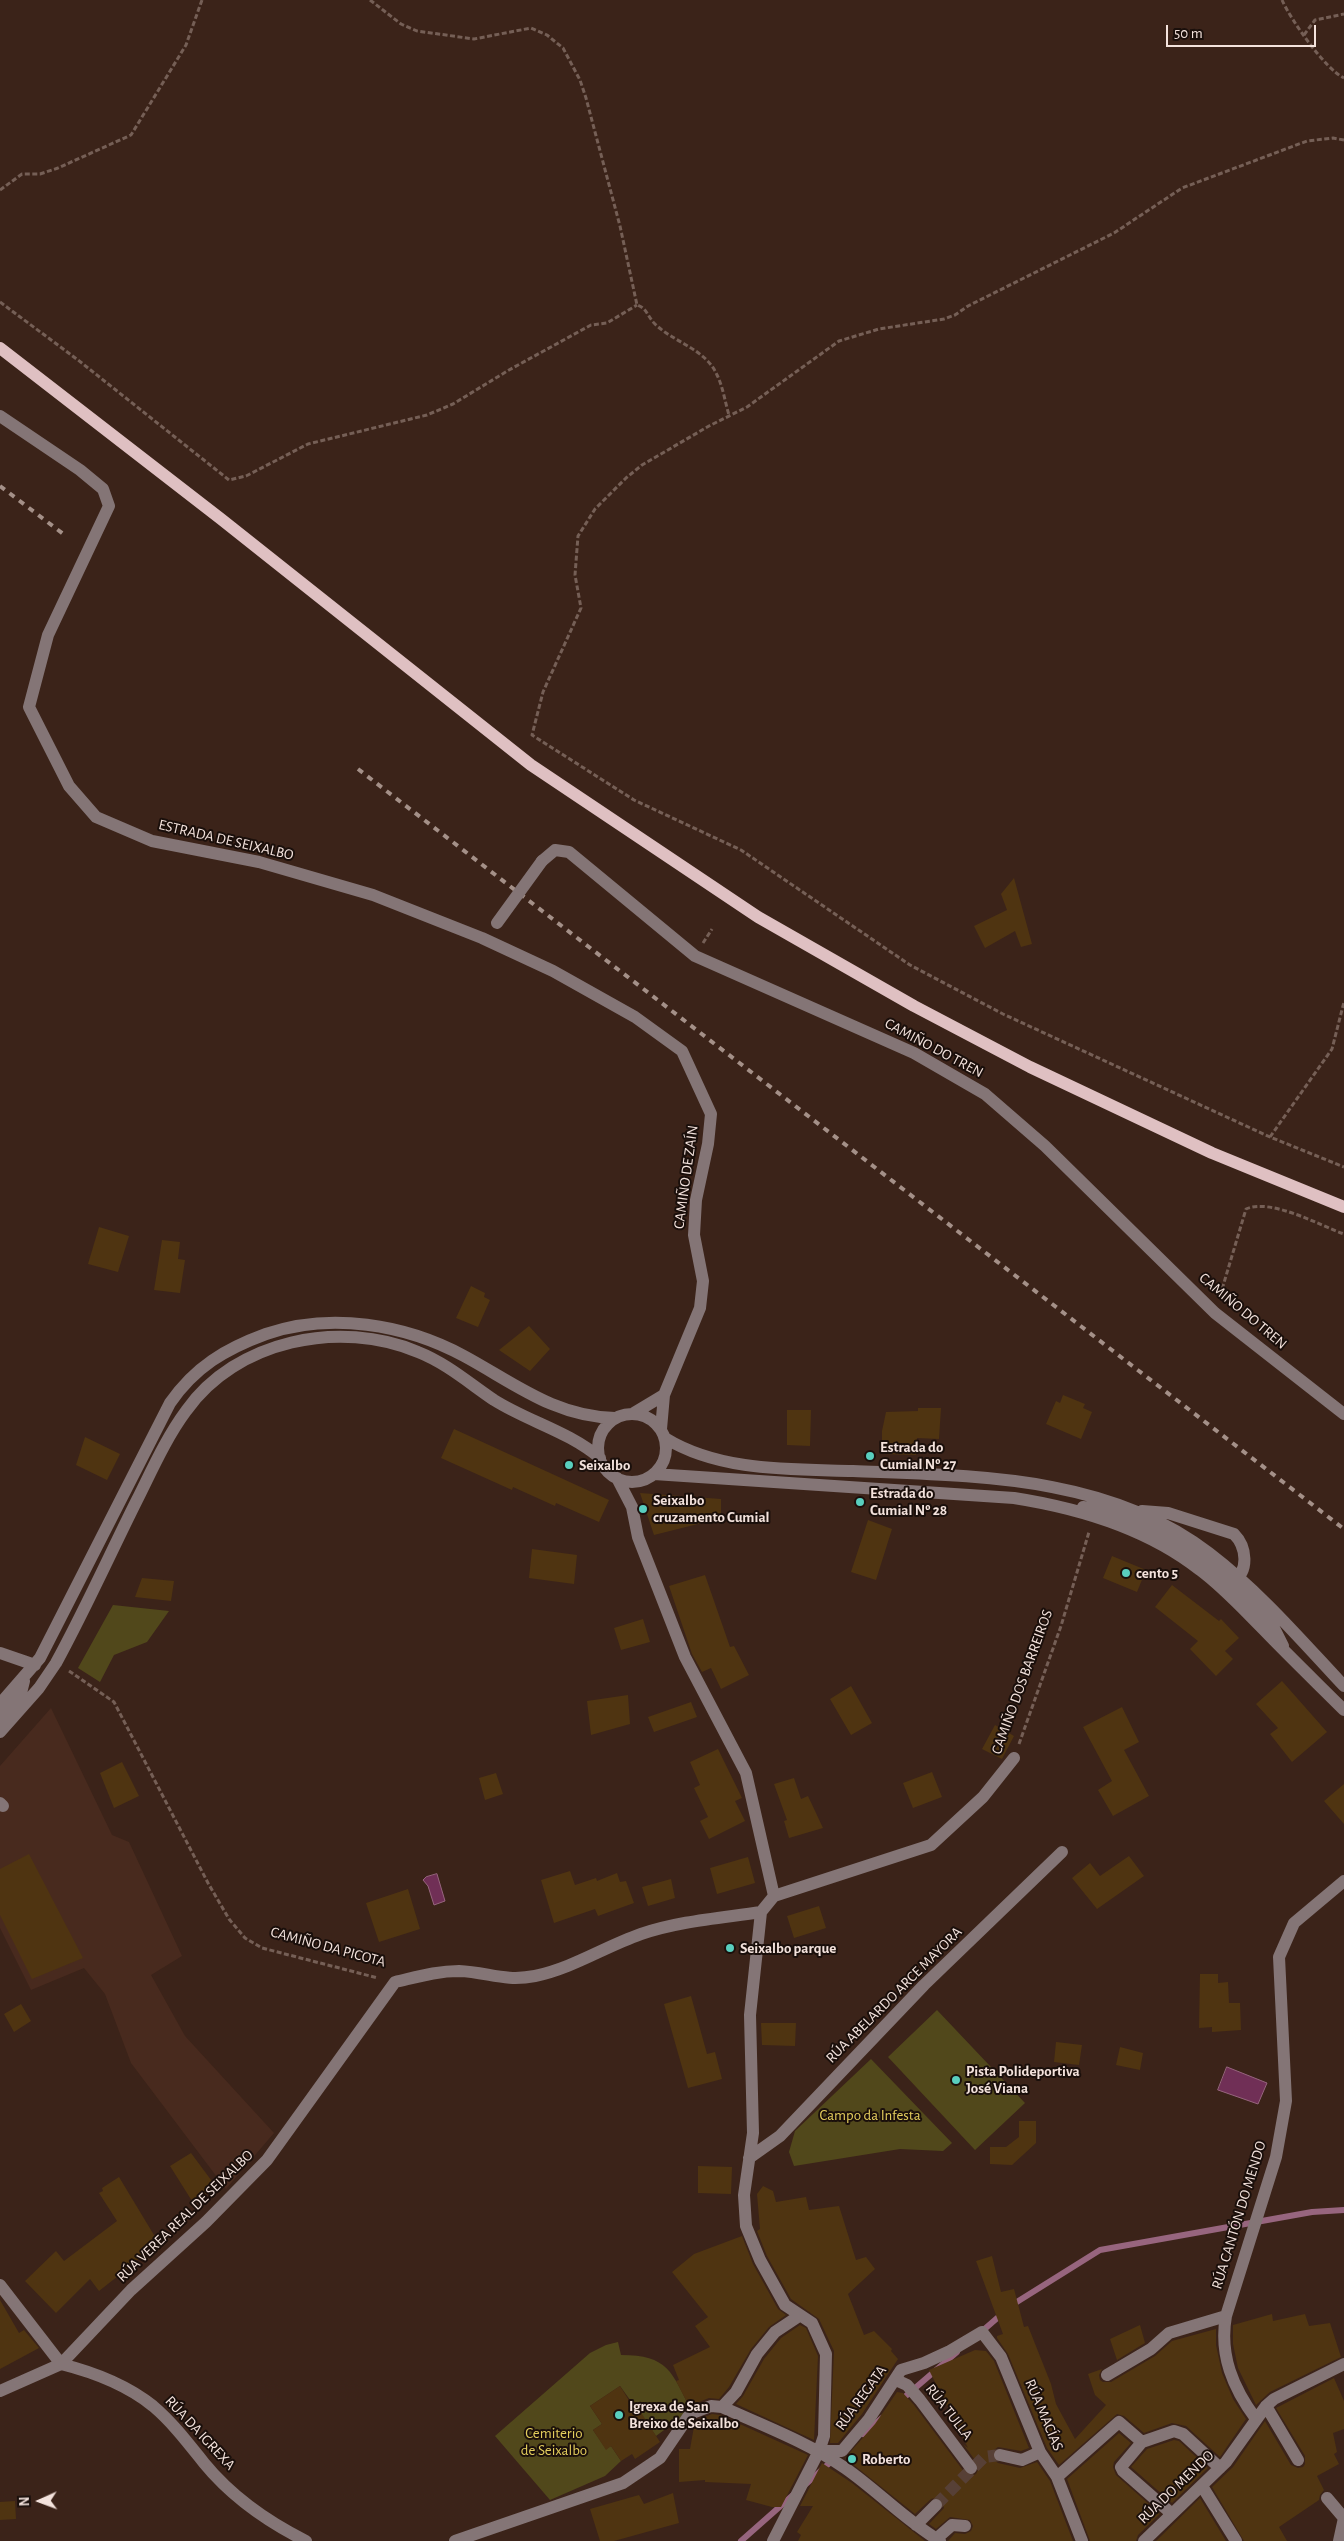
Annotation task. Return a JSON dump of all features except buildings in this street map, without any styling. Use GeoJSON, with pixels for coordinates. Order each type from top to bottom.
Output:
{"type":"FeatureCollection","features":[{"type":"Feature","properties":{"kind":"main road"},"geometry":{"type":"LineString","coordinates":[[0,348],[221,519],[531,765],[758,917],[939,1020],[1030,1067],[1204,1149],[1344,1207]]}},
{"type":"Feature","properties":{"kind":"street","name":"ESTRADA DE SEIXALBO"},"geometry":{"type":"LineString","coordinates":[[0,416],[80,470],[102,488],[108,506],[48,635],[29,707],[70,786],[96,817],[152,841],[259,862],[373,895],[482,938],[553,971],[635,1017],[682,1051]]}},
{"type":"Feature","properties":{"kind":"street","name":"CAMIÑO DO TREN"},"geometry":{"type":"LineString","coordinates":[[482,938],[497,923],[542,861],[554,850],[569,852],[695,956],[914,1053],[985,1094],[1045,1146],[1215,1313],[1344,1414]]}},
{"type":"Feature","properties":{"kind":"street","name":"CAMIÑO DE ZAÍN"},"geometry":{"type":"LineString","coordinates":[[663,1434],[664,1395],[700,1308],[703,1281],[694,1235],[696,1200],[708,1144],[711,1114],[682,1051]]}},
{"type":"Feature","properties":{"kind":"street"},"geometry":{"type":"LineString","coordinates":[[0,1704],[35,1665],[87,1568],[170,1403],[184,1383],[208,1361],[244,1342],[273,1332],[305,1325],[362,1324],[393,1329],[428,1340],[462,1355],[546,1403],[568,1412],[585,1416],[615,1418],[634,1414],[664,1395]]}},
{"type":"Feature","properties":{"kind":"street"},"geometry":{"type":"LineString","coordinates":[[0,1732],[40,1688],[56,1663],[161,1452],[186,1410],[212,1382],[255,1356],[283,1345],[318,1337],[358,1337],[400,1345],[438,1362],[502,1404],[574,1439],[600,1458]]}},
{"type":"Feature","properties":{"kind":"street"},"geometry":{"type":"LineString","coordinates":[[634,1414],[649,1418],[663,1434],[702,1456],[735,1463],[804,1469],[968,1476],[1012,1480],[1067,1490],[1132,1510],[1168,1513],[1234,1534],[1242,1542],[1244,1554],[1243,1567],[1234,1579]]}},
{"type":"Feature","properties":{"kind":"street"},"geometry":{"type":"LineString","coordinates":[[615,1418],[601,1433],[598,1444],[600,1458],[608,1472],[616,1478],[632,1507],[638,1537],[685,1657],[746,1773],[774,1896],[761,1912],[750,2015],[753,2133],[744,2195],[746,2226],[760,2260],[785,2305],[812,2323],[826,2354],[824,2436],[819,2451],[773,2541]]}},
{"type":"Feature","properties":{"kind":"street"},"geometry":{"type":"LineString","coordinates":[[654,1474],[665,1458],[663,1434]]}},
{"type":"Feature","properties":{"kind":"street"},"geometry":{"type":"LineString","coordinates":[[616,1478],[636,1482],[654,1474],[972,1495],[1100,1509],[1139,1523],[1199,1552]]}},
{"type":"Feature","properties":{"kind":"street"},"geometry":{"type":"LineString","coordinates":[[632,1507],[636,1482]]}},
{"type":"Feature","properties":{"kind":"street"},"geometry":{"type":"LineString","coordinates":[[1050,1504],[1094,1516],[1157,1543],[1200,1569],[1230,1596],[1344,1710]]}},
{"type":"Feature","properties":{"kind":"street"},"geometry":{"type":"LineString","coordinates":[[1132,1510],[1199,1552],[1234,1579],[1344,1686]]}},
{"type":"Feature","properties":{"kind":"street"},"geometry":{"type":"LineString","coordinates":[[1199,1552],[1203,1539],[1221,1530]]}},
{"type":"Feature","properties":{"kind":"street"},"geometry":{"type":"LineString","coordinates":[[1234,1579],[1271,1622],[1286,1652]]}},
{"type":"Feature","properties":{"kind":"street"},"geometry":{"type":"LineString","coordinates":[[0,1653],[35,1665]]}},
{"type":"Feature","properties":{"kind":"street"},"geometry":{"type":"LineString","coordinates":[[0,1718],[21,1694],[26,1676]]}},
{"type":"Feature","properties":{"kind":"street","name":"CAMIÑO DOS BARREIROS"},"geometry":{"type":"LineString","coordinates":[[774,1896],[931,1845],[983,1797],[1014,1758]]}},
{"type":"Feature","properties":{"kind":"street","name":"RÚA ABELARDO ARCE MAYORA"},"geometry":{"type":"LineString","coordinates":[[749,2158],[780,2136],[924,1985],[1062,1852]]}},
{"type":"Feature","properties":{"kind":"street","name":"RÚA CANTÓN DO MENDO"},"geometry":{"type":"LineString","coordinates":[[1256,2420],[1232,2381],[1222,2336],[1226,2316],[1276,2157],[1286,2101],[1279,1957],[1294,1923],[1344,1881]]}},
{"type":"Feature","properties":{"kind":"street","name":"CAMIÑO DA PICOTA"},"geometry":{"type":"LineString","coordinates":[[395,1982],[441,1971],[462,1971],[508,1979],[531,1976],[573,1965],[640,1935],[665,1927],[761,1912]]}},
{"type":"Feature","properties":{"kind":"street","name":"RÚA VEREA REAL DE SEIXALBO"},"geometry":{"type":"LineString","coordinates":[[0,2390],[61,2364],[131,2290],[206,2222],[267,2160],[395,1982]]}},
{"type":"Feature","properties":{"kind":"street"},"geometry":{"type":"LineString","coordinates":[[0,2285],[61,2364]]}},
{"type":"Feature","properties":{"kind":"street"},"geometry":{"type":"LineString","coordinates":[[722,2407],[736,2392],[757,2354],[775,2332],[799,2316]]}},
{"type":"Feature","properties":{"kind":"street"},"geometry":{"type":"LineString","coordinates":[[1107,2375],[1151,2349],[1169,2333],[1226,2316]]}},
{"type":"Feature","properties":{"kind":"street","name":"RÚA REGATA"},"geometry":{"type":"LineString","coordinates":[[819,2451],[842,2450],[869,2418],[902,2370],[950,2351],[982,2332]]}},
{"type":"Feature","properties":{"kind":"street","name":"RÚA MACÍAS"},"geometry":{"type":"LineString","coordinates":[[982,2332],[1001,2357],[1040,2452],[1057,2477],[1082,2541]]}},
{"type":"Feature","properties":{"kind":"street","name":"RÚA DA IGREXA"},"geometry":{"type":"LineString","coordinates":[[61,2364],[87,2371],[121,2386],[152,2405],[186,2439],[215,2475],[245,2503],[306,2541]]}},
{"type":"Feature","properties":{"kind":"street","name":"RÚA DO MENDO"},"geometry":{"type":"LineString","coordinates":[[1144,2541],[1220,2468],[1266,2406],[1274,2399],[1344,2364]]}},
{"type":"Feature","properties":{"kind":"street","name":"RÚA TULLA"},"geometry":{"type":"LineString","coordinates":[[896,2380],[907,2385],[916,2395],[971,2468]]}},
{"type":"Feature","properties":{"kind":"street"},"geometry":{"type":"LineString","coordinates":[[455,2541],[622,2482],[660,2458],[690,2414],[711,2406],[722,2407],[819,2451],[862,2481],[916,2525],[938,2540],[952,2525],[965,2526]]}},
{"type":"Feature","properties":{"kind":"street"},"geometry":{"type":"LineString","coordinates":[[1266,2406],[1298,2460]]}},
{"type":"Feature","properties":{"kind":"street"},"geometry":{"type":"LineString","coordinates":[[1057,2477],[1119,2422],[1142,2442]]}},
{"type":"Feature","properties":{"kind":"street"},"geometry":{"type":"LineString","coordinates":[[1172,2514],[1123,2472],[1121,2467],[1142,2442],[1174,2430],[1183,2434],[1220,2468]]}},
{"type":"Feature","properties":{"kind":"street"},"geometry":{"type":"LineString","coordinates":[[1000,2455],[1022,2460],[1040,2452]]}},
{"type":"Feature","properties":{"kind":"street"},"geometry":{"type":"LineString","coordinates":[[1202,2486],[1236,2541]]}},
{"type":"Feature","properties":{"kind":"street"},"geometry":{"type":"LineString","coordinates":[[1327,2498],[1344,2518],[1339,2541]]}},
{"type":"Feature","properties":{"kind":"street"},"geometry":{"type":"LineString","coordinates":[[916,2525],[936,2505]]}},
{"type":"Feature","properties":{"kind":"path"},"geometry":{"type":"LineString","coordinates":[[0,190],[22,174],[40,174],[58,168],[131,135],[186,45],[202,0]]}},
{"type":"Feature","properties":{"kind":"path"},"geometry":{"type":"LineString","coordinates":[[370,0],[401,24],[417,31],[474,39],[531,28],[547,36],[563,48],[580,80],[586,98],[620,226],[637,305]]}},
{"type":"Feature","properties":{"kind":"path"},"geometry":{"type":"LineString","coordinates":[[1282,0],[1291,20],[1317,54],[1337,75],[1344,78]]}},
{"type":"Feature","properties":{"kind":"path"},"geometry":{"type":"LineString","coordinates":[[1304,35],[1315,20],[1344,14]]}},
{"type":"Feature","properties":{"kind":"path"},"geometry":{"type":"LineString","coordinates":[[1344,140],[1333,138],[1307,141],[1182,188],[1114,233],[968,306],[955,315],[879,329],[839,341],[792,373],[762,397],[642,465],[595,509],[584,523],[578,536],[575,575],[581,608],[543,692],[532,735],[634,800],[741,850],[910,965],[1003,1014],[1101,1057],[1270,1137],[1344,1167]]}},
{"type":"Feature","properties":{"kind":"path"},"geometry":{"type":"LineString","coordinates":[[0,302],[78,360],[229,480],[246,476],[308,444],[439,410],[591,325],[607,323],[637,305],[644,307],[654,323],[699,353],[709,364],[717,374],[729,416]]}},
{"type":"Feature","properties":{"kind":"path"},"geometry":{"type":"LineString","coordinates":[[1270,1137],[1332,1049],[1344,1009],[1344,1002]]}},
{"type":"Feature","properties":{"kind":"path"},"geometry":{"type":"LineString","coordinates":[[1215,1313],[1246,1210],[1255,1206],[1282,1210],[1344,1234]]}},
{"type":"Feature","properties":{"kind":"path","name":"CAMIÑO DOS BARREIROS"},"geometry":{"type":"LineString","coordinates":[[1014,1758],[1061,1626],[1094,1516]]}},
{"type":"Feature","properties":{"kind":"path","name":"CAMIÑO DA PICOTA"},"geometry":{"type":"LineString","coordinates":[[62,1673],[67,1667],[114,1702],[229,1920],[245,1938],[262,1948],[395,1982]]}},
{"type":"Feature","properties":{"kind":"shaded area"},"geometry":{"type":"Polygon","coordinates":[[[51,1708],[112,1835],[129,1842],[182,1956],[151,1975],[185,2036],[274,2133],[226,2189],[131,2063],[105,1994],[84,1968],[31,1990],[0,1928],[0,1766],[51,1708]]]}},
{"type":"Feature","properties":{"kind":"shaded area"},"geometry":{"type":"Polygon","coordinates":[[[437,1874],[445,1901],[434,1905],[428,1886],[423,1880],[426,1877],[437,1874]]]}},
{"type":"Feature","properties":{"kind":"shaded area"},"geometry":{"type":"Polygon","coordinates":[[[1227,2067],[1267,2083],[1258,2104],[1218,2090],[1227,2067]]]}},
{"type":"Feature","properties":{"kind":"green space"},"geometry":{"type":"Polygon","coordinates":[[[113,1605],[169,1611],[147,1642],[114,1655],[100,1682],[78,1668],[113,1605]]]}},
{"type":"Feature","properties":{"kind":"green space","name":"Pista Polideportiva José Viana"},"geometry":{"type":"Polygon","coordinates":[[[937,2010],[1025,2103],[975,2150],[888,2057],[937,2010]]]}},
{"type":"Feature","properties":{"kind":"green space","name":"Campo da Infesta"},"geometry":{"type":"Polygon","coordinates":[[[871,2059],[952,2143],[943,2151],[900,2149],[794,2166],[789,2152],[795,2131],[871,2059]]]}},
{"type":"Feature","properties":{"kind":"green space","name":"Cemiterio de Seixalbo"},"geometry":{"type":"Polygon","coordinates":[[[618,2342],[621,2355],[649,2358],[659,2362],[666,2368],[679,2385],[691,2410],[656,2436],[620,2386],[590,2406],[602,2424],[593,2430],[606,2449],[611,2446],[621,2461],[605,2476],[550,2500],[495,2436],[590,2353],[606,2345],[618,2342]]]}},
{"type":"Feature","properties":{"kind":"waterway"},"geometry":{"type":"LineString","coordinates":[[1012,2305],[1100,2250],[1312,2212],[1344,2210]]}},
{"type":"Feature","properties":{"kind":"waterway"},"geometry":{"type":"LineString","coordinates":[[980,2333],[1003,2313]]}},
{"type":"Feature","properties":{"kind":"waterway"},"geometry":{"type":"LineString","coordinates":[[900,2401],[957,2352]]}},
{"type":"Feature","properties":{"kind":"waterway"},"geometry":{"type":"LineString","coordinates":[[863,2434],[882,2418]]}},
{"type":"Feature","properties":{"kind":"waterway"},"geometry":{"type":"LineString","coordinates":[[806,2484],[834,2459]]}},
{"type":"Feature","properties":{"kind":"waterway"},"geometry":{"type":"LineString","coordinates":[[741,2541],[793,2495]]}},
{"type":"Feature","properties":{"kind":"tunnel"},"geometry":{"type":"LineString","coordinates":[[936,2505],[984,2457],[1000,2455]]}},
{"type":"Feature","properties":{"kind":"railway"},"geometry":{"type":"LineString","coordinates":[[0,486],[66,536]]}},
{"type":"Feature","properties":{"kind":"railway"},"geometry":{"type":"LineString","coordinates":[[358,769],[1344,1529]]}},
{"type":"Feature","properties":{"kind":"place","name":"Estrada do Cumial Nº 27"},"geometry":{"type":"Point","coordinates":[870,1456]}},
{"type":"Feature","properties":{"kind":"place","name":"Seixalbo"},"geometry":{"type":"Point","coordinates":[569,1465]}},
{"type":"Feature","properties":{"kind":"place","name":"Estrada do Cumial Nº 28"},"geometry":{"type":"Point","coordinates":[860,1502]}},
{"type":"Feature","properties":{"kind":"place","name":"Seixalbo cruzamento Cumial"},"geometry":{"type":"Point","coordinates":[643,1509]}},
{"type":"Feature","properties":{"kind":"place","name":"cento 5"},"geometry":{"type":"Point","coordinates":[1126,1573]}},
{"type":"Feature","properties":{"kind":"place","name":"Seixalbo parque"},"geometry":{"type":"Point","coordinates":[730,1948]}},
{"type":"Feature","properties":{"kind":"place","name":"Pista Polideportiva José Viana"},"geometry":{"type":"Point","coordinates":[956,2080]}},
{"type":"Feature","properties":{"kind":"place","name":"Igrexa de San Breixo de Seixalbo"},"geometry":{"type":"Point","coordinates":[619,2415]}},
{"type":"Feature","properties":{"kind":"place","name":"Roberto"},"geometry":{"type":"Point","coordinates":[852,2459]}}]}
